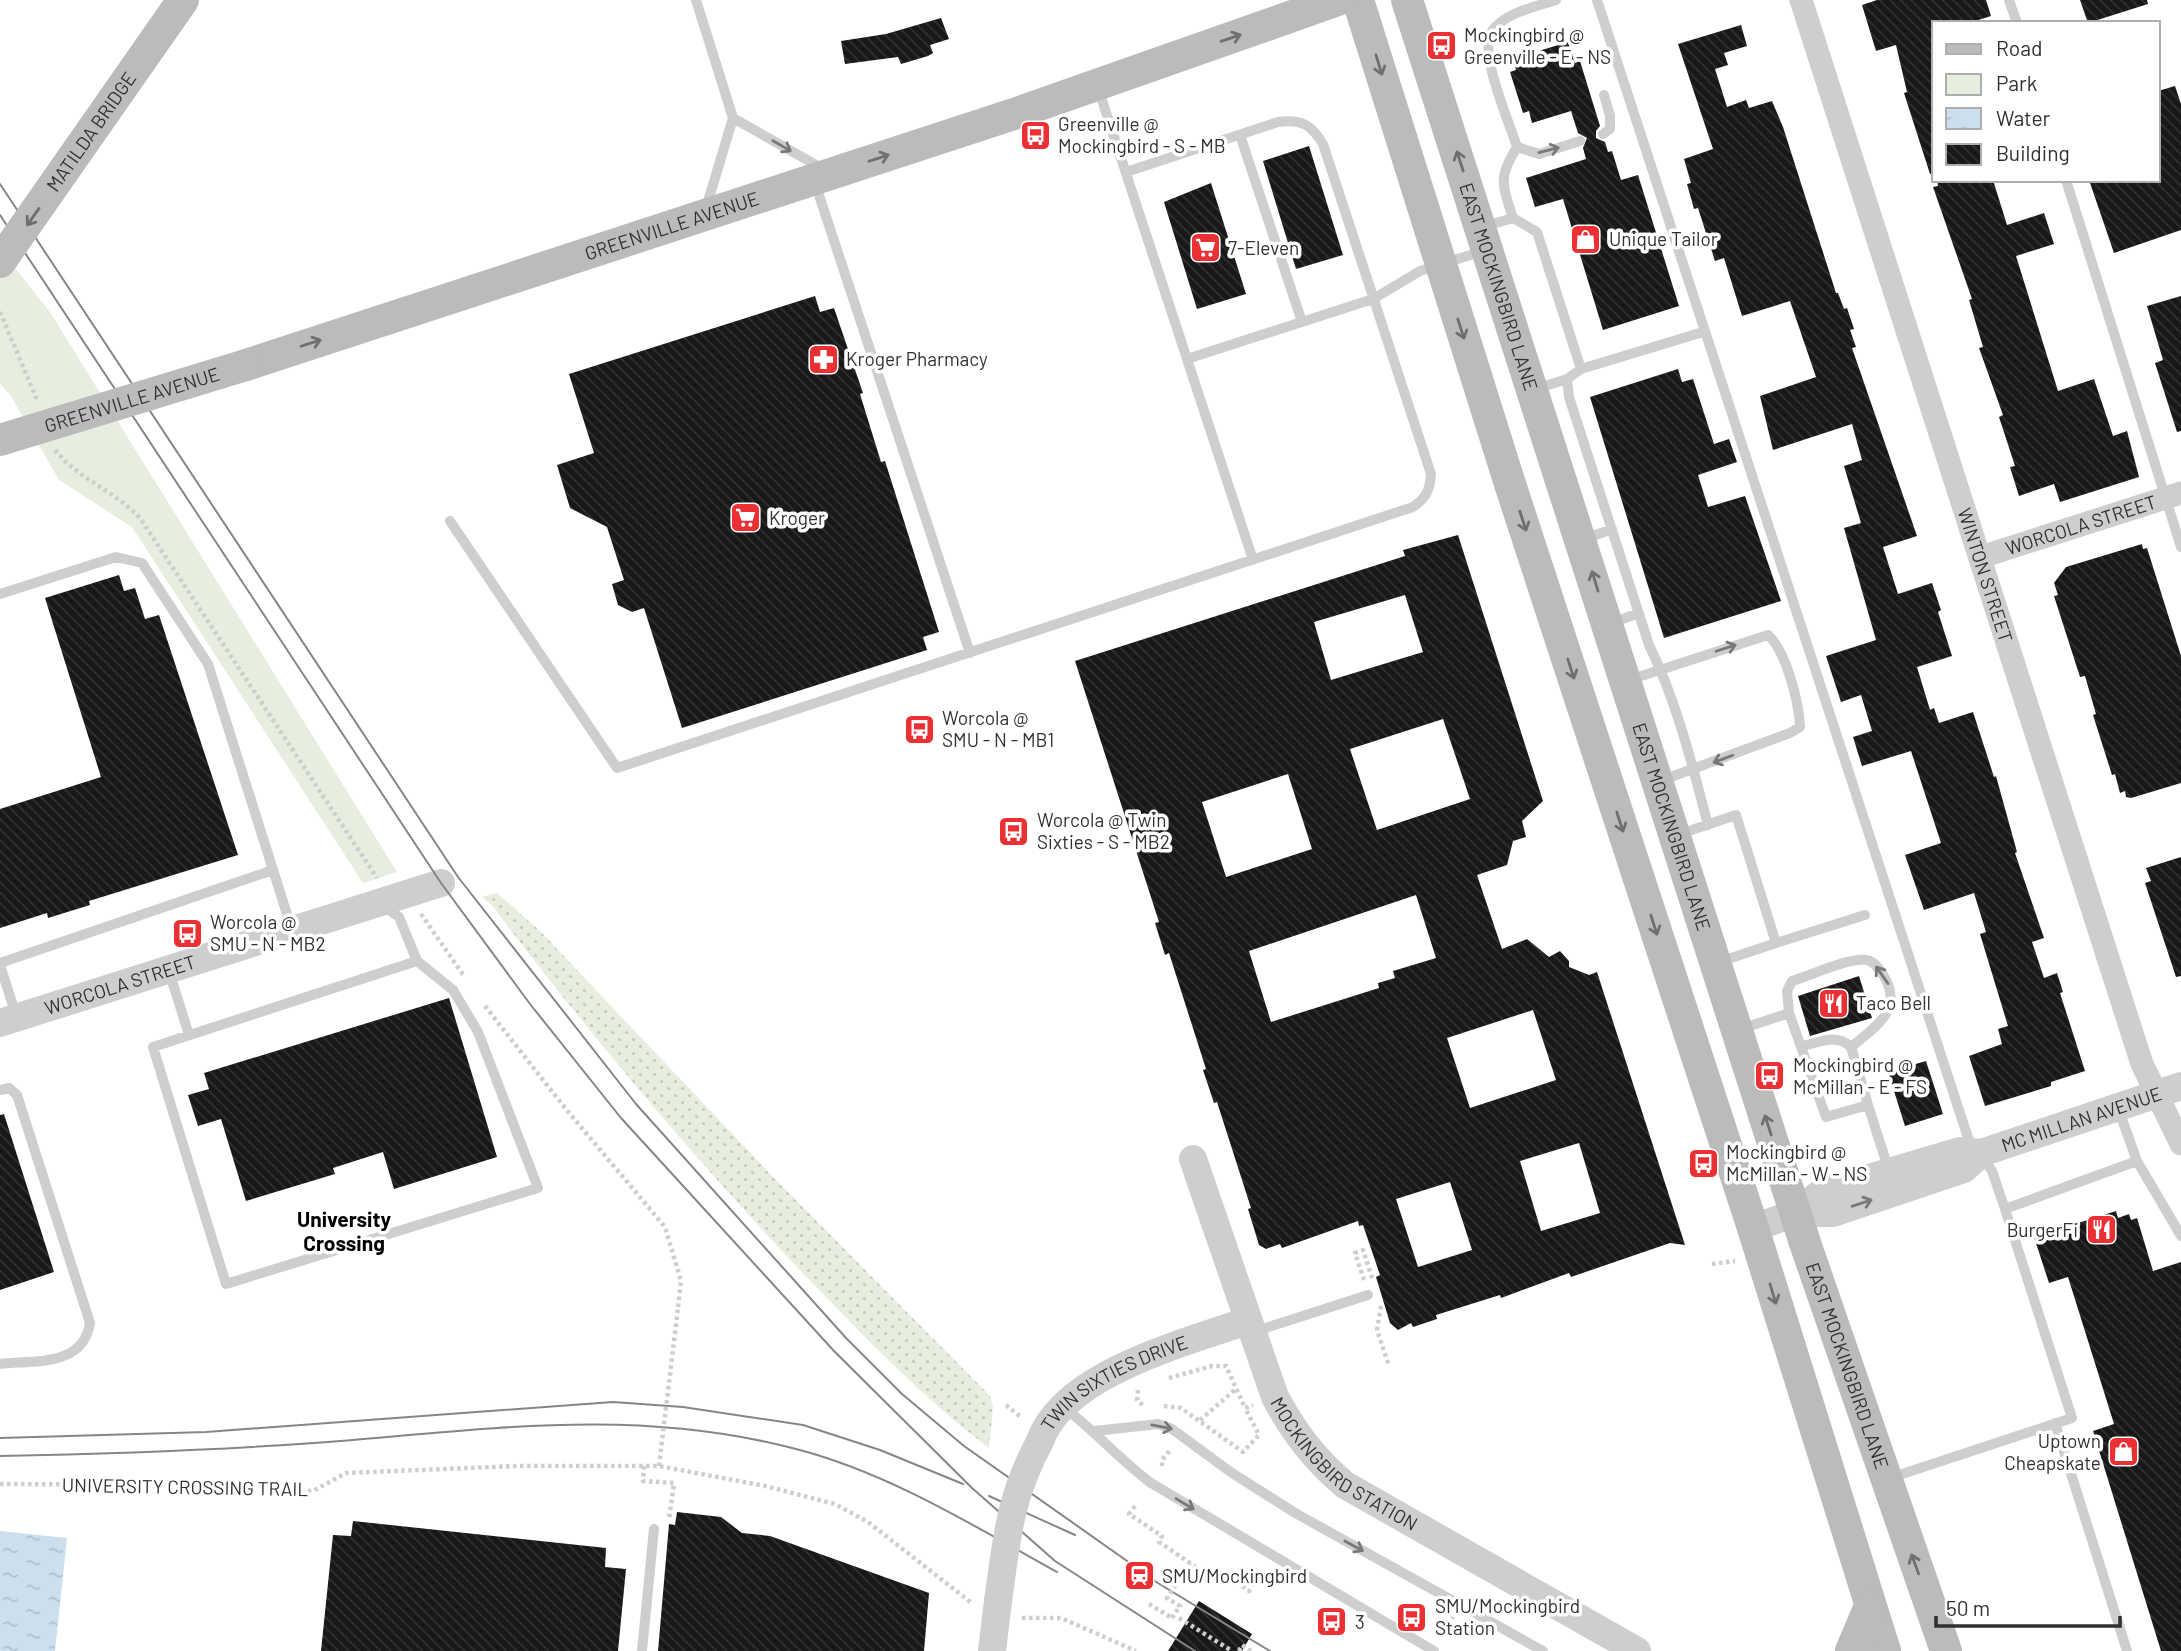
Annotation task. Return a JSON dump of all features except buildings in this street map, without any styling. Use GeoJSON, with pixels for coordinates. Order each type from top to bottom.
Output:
{"type":"FeatureCollection","features":[{"type":"Feature","properties":{"kind":"main road","name":"MATILDA BRIDGE"},"geometry":{"type":"LineString","coordinates":[[0,262],[183,0]]}},
{"type":"Feature","properties":{"kind":"main road","name":"GREENVILLE AVENUE"},"geometry":{"type":"LineString","coordinates":[[0,440],[247,365],[1097,86],[1339,0]]}},
{"type":"Feature","properties":{"kind":"main road"},"geometry":{"type":"LineString","coordinates":[[1358,0],[1440,264],[1753,1228],[1885,1651]]}},
{"type":"Feature","properties":{"kind":"main road","name":"EAST MOCKINGBIRD LANE"},"geometry":{"type":"LineString","coordinates":[[1407,0],[1796,1213],[1884,1480],[1946,1651]]}},
{"type":"Feature","properties":{"kind":"main road"},"geometry":{"type":"LineString","coordinates":[[1535,558],[1582,541]]}},
{"type":"Feature","properties":{"kind":"main road"},"geometry":{"type":"LineString","coordinates":[[1633,860],[1677,840]]}},
{"type":"Feature","properties":{"kind":"main road"},"geometry":{"type":"LineString","coordinates":[[1836,1495],[1884,1480]]}},
{"type":"Feature","properties":{"kind":"main road"},"geometry":{"type":"LineString","coordinates":[[1851,1651],[1870,1606]]}},
{"type":"Feature","properties":{"kind":"street","name":"WINTON STREET"},"geometry":{"type":"LineString","coordinates":[[1801,0],[2138,1050],[2169,1090],[2181,1144]]}},
{"type":"Feature","properties":{"kind":"street","name":"WORCOLA STREET"},"geometry":{"type":"LineString","coordinates":[[1981,557],[2173,495]]}},
{"type":"Feature","properties":{"kind":"street","name":"WORCOLA STREET"},"geometry":{"type":"LineString","coordinates":[[9,1020],[441,883]]}},
{"type":"Feature","properties":{"kind":"street","name":"MC MILLAN AVENUE"},"geometry":{"type":"LineString","coordinates":[[1796,1213],[1822,1192],[1960,1151],[1976,1155],[2169,1090]]}},
{"type":"Feature","properties":{"kind":"street","name":"MC MILLAN AVENUE"},"geometry":{"type":"LineString","coordinates":[[1753,1228],[1796,1213],[1833,1213],[1964,1170],[1976,1155]]}},
{"type":"Feature","properties":{"kind":"street","name":"MOCKINGBIRD STATION"},"geometry":{"type":"LineString","coordinates":[[1194,1159],[1275,1397],[1294,1432],[1316,1461],[1345,1485],[1637,1651]]}},
{"type":"Feature","properties":{"kind":"street","name":"TWIN SIXTIES DRIVE"},"geometry":{"type":"LineString","coordinates":[[992,1651],[986,1603],[1011,1508],[1023,1472],[1063,1407],[1099,1379],[1143,1357],[1249,1327]]}},
{"type":"Feature","properties":{"kind":"lane"},"geometry":{"type":"LineString","coordinates":[[696,0],[733,118],[704,214]]}},
{"type":"Feature","properties":{"kind":"lane"},"geometry":{"type":"LineString","coordinates":[[1556,0],[1511,15],[1490,32],[1486,50],[1517,147],[1503,170],[1502,185],[1513,218],[1537,232],[1581,369]]}},
{"type":"Feature","properties":{"kind":"lane"},"geometry":{"type":"LineString","coordinates":[[1597,0],[1703,332],[1976,1155],[1992,1171],[2072,1418],[1884,1480]]}},
{"type":"Feature","properties":{"kind":"lane"},"geometry":{"type":"LineString","coordinates":[[2009,0],[2016,21]]}},
{"type":"Feature","properties":{"kind":"lane"},"geometry":{"type":"LineString","coordinates":[[1097,86],[1253,560]]}},
{"type":"Feature","properties":{"kind":"lane"},"geometry":{"type":"LineString","coordinates":[[1603,134],[1610,129],[1611,116],[1604,95]]}},
{"type":"Feature","properties":{"kind":"lane"},"geometry":{"type":"LineString","coordinates":[[733,118],[822,176],[970,653]]}},
{"type":"Feature","properties":{"kind":"lane"},"geometry":{"type":"LineString","coordinates":[[450,521],[617,768],[1413,507],[1424,499],[1430,487],[1431,474],[1323,144],[1313,128],[1296,120],[1126,172]]}},
{"type":"Feature","properties":{"kind":"lane"},"geometry":{"type":"LineString","coordinates":[[1240,135],[1302,322]]}},
{"type":"Feature","properties":{"kind":"lane"},"geometry":{"type":"LineString","coordinates":[[1517,147],[1539,154],[1580,141]]}},
{"type":"Feature","properties":{"kind":"lane"},"geometry":{"type":"LineString","coordinates":[[2067,182],[2173,495],[2181,547]]}},
{"type":"Feature","properties":{"kind":"lane"},"geometry":{"type":"LineString","coordinates":[[1187,359],[1373,299],[1420,271],[1440,264],[1485,238],[1513,218]]}},
{"type":"Feature","properties":{"kind":"lane"},"geometry":{"type":"LineString","coordinates":[[1534,390],[1567,379],[1581,369],[1703,332]]}},
{"type":"Feature","properties":{"kind":"lane"},"geometry":{"type":"LineString","coordinates":[[1567,379],[1569,397],[1639,613],[1694,770],[1708,825]]}},
{"type":"Feature","properties":{"kind":"lane"},"geometry":{"type":"LineString","coordinates":[[1582,541],[1612,529]]}},
{"type":"Feature","properties":{"kind":"lane"},"geometry":{"type":"LineString","coordinates":[[0,594],[116,557],[142,563],[208,664],[292,930]]}},
{"type":"Feature","properties":{"kind":"lane"},"geometry":{"type":"LineString","coordinates":[[1608,624],[1639,613]]}},
{"type":"Feature","properties":{"kind":"lane"},"geometry":{"type":"LineString","coordinates":[[1626,681],[1768,635],[1778,643],[1800,710],[1800,727],[1694,770],[1658,781]]}},
{"type":"Feature","properties":{"kind":"lane"},"geometry":{"type":"LineString","coordinates":[[1677,840],[1736,815],[1776,943]]}},
{"type":"Feature","properties":{"kind":"lane"},"geometry":{"type":"LineString","coordinates":[[9,1020],[0,964],[273,870]]}},
{"type":"Feature","properties":{"kind":"lane"},"geometry":{"type":"LineString","coordinates":[[379,902],[399,917],[417,961],[453,990],[478,1032],[538,1188],[226,1284],[153,1047],[417,961]]}},
{"type":"Feature","properties":{"kind":"lane"},"geometry":{"type":"LineString","coordinates":[[1716,963],[1866,915]]}},
{"type":"Feature","properties":{"kind":"lane"},"geometry":{"type":"LineString","coordinates":[[1851,1047],[1883,1021],[1892,1001],[1889,985],[1880,969],[1868,960],[1856,960],[1793,981],[1787,991],[1789,1013],[1803,1046],[1826,1117],[1868,1105]]}},
{"type":"Feature","properties":{"kind":"lane"},"geometry":{"type":"LineString","coordinates":[[169,970],[189,1035]]}},
{"type":"Feature","properties":{"kind":"lane"},"geometry":{"type":"LineString","coordinates":[[1737,1030],[1789,1013]]}},
{"type":"Feature","properties":{"kind":"lane"},"geometry":{"type":"LineString","coordinates":[[1803,1046],[1836,1038],[1851,1047],[1889,1171]]}},
{"type":"Feature","properties":{"kind":"lane"},"geometry":{"type":"LineString","coordinates":[[0,1090],[9,1088],[17,1094],[90,1323],[88,1336],[77,1351],[61,1357],[0,1364]]}},
{"type":"Feature","properties":{"kind":"lane"},"geometry":{"type":"LineString","coordinates":[[2118,1108],[2137,1161],[2181,1236]]}},
{"type":"Feature","properties":{"kind":"lane"},"geometry":{"type":"LineString","coordinates":[[2005,1209],[2137,1161]]}},
{"type":"Feature","properties":{"kind":"lane"},"geometry":{"type":"LineString","coordinates":[[1249,1327],[1368,1295]]}},
{"type":"Feature","properties":{"kind":"lane"},"geometry":{"type":"LineString","coordinates":[[1063,1407],[1095,1431],[1117,1458],[1151,1483],[1434,1651]]}},
{"type":"Feature","properties":{"kind":"lane"},"geometry":{"type":"LineString","coordinates":[[2055,1423],[2127,1651]]}},
{"type":"Feature","properties":{"kind":"lane"},"geometry":{"type":"LineString","coordinates":[[1095,1431],[1158,1424],[1172,1429],[1232,1473],[1297,1514],[1543,1651]]}},
{"type":"Feature","properties":{"kind":"lane"},"geometry":{"type":"LineString","coordinates":[[642,1651],[654,1530]]}},
{"type":"Feature","properties":{"kind":"path"},"geometry":{"type":"LineString","coordinates":[[419,910],[469,983]]}},
{"type":"Feature","properties":{"kind":"path"},"geometry":{"type":"LineString","coordinates":[[484,1004],[565,1108],[665,1227],[681,1281],[659,1466]]}},
{"type":"Feature","properties":{"kind":"path"},"geometry":{"type":"LineString","coordinates":[[1355,1253],[1368,1295]]}},
{"type":"Feature","properties":{"kind":"path"},"geometry":{"type":"LineString","coordinates":[[1712,1264],[1737,1260]]}},
{"type":"Feature","properties":{"kind":"path"},"geometry":{"type":"LineString","coordinates":[[1142,1386],[1135,1393],[1137,1400],[1144,1407],[1171,1405],[1200,1420],[1243,1452],[1259,1434],[1226,1366],[1212,1366],[1166,1379]]}},
{"type":"Feature","properties":{"kind":"path"},"geometry":{"type":"LineString","coordinates":[[1191,1427],[1236,1389]]}},
{"type":"Feature","properties":{"kind":"path"},"geometry":{"type":"LineString","coordinates":[[1006,1405],[1021,1418]]}},
{"type":"Feature","properties":{"kind":"path"},"geometry":{"type":"LineString","coordinates":[[1245,1408],[1254,1405]]}},
{"type":"Feature","properties":{"kind":"path"},"geometry":{"type":"LineString","coordinates":[[1162,1466],[1162,1460],[1173,1446]]}},
{"type":"Feature","properties":{"kind":"path","name":"UNIVERSITY CROSSING TRAIL"},"geometry":{"type":"LineString","coordinates":[[0,1484],[224,1485],[313,1491],[346,1474],[517,1466],[659,1466],[765,1486],[835,1504],[868,1522],[986,1603]]}},
{"type":"Feature","properties":{"kind":"path"},"geometry":{"type":"LineString","coordinates":[[644,1466],[643,1481],[674,1483],[669,1519],[662,1518]]}},
{"type":"Feature","properties":{"kind":"path"},"geometry":{"type":"LineString","coordinates":[[1135,1506],[1129,1514],[1162,1536],[1159,1542],[1218,1582],[1224,1573],[1249,1591],[1257,1579]]}},
{"type":"Feature","properties":{"kind":"path"},"geometry":{"type":"LineString","coordinates":[[1149,1604],[1172,1618],[1180,1606],[1167,1598],[1190,1563]]}},
{"type":"Feature","properties":{"kind":"path"},"geometry":{"type":"LineString","coordinates":[[1441,1637],[1454,1615]]}},
{"type":"Feature","properties":{"kind":"path"},"geometry":{"type":"LineString","coordinates":[[1021,1619],[1061,1618],[1136,1651]]}},
{"type":"Feature","properties":{"kind":"path"},"geometry":{"type":"LineString","coordinates":[[1179,1618],[1233,1651]]}},
{"type":"Feature","properties":{"kind":"path"},"geometry":{"type":"LineString","coordinates":[[1239,1651],[1242,1645],[1251,1651]]}},
{"type":"Feature","properties":{"kind":"green space"},"geometry":{"type":"Polygon","coordinates":[[[0,249],[50,312],[397,872],[363,883],[132,527],[59,480],[11,396],[0,384],[0,249]]]}},
{"type":"Feature","properties":{"kind":"green space"},"geometry":{"type":"Polygon","coordinates":[[[497,893],[540,931],[776,1180],[990,1396],[993,1407],[989,1448],[889,1361],[716,1179],[601,1044],[491,904],[482,897],[497,893]]]}},
{"type":"Feature","properties":{"kind":"water"},"geometry":{"type":"Polygon","coordinates":[[[0,1531],[67,1538],[55,1651],[0,1651],[0,1531]]]}},
{"type":"Feature","properties":{"kind":"tram line"},"geometry":{"type":"LineString","coordinates":[[0,184],[458,877],[636,1104],[846,1338],[902,1394],[964,1446],[1154,1580]]}},
{"type":"Feature","properties":{"kind":"tram line"},"geometry":{"type":"LineString","coordinates":[[0,215],[441,883],[530,1004],[621,1118],[834,1351],[972,1488],[1055,1561],[1195,1651]]}},
{"type":"Feature","properties":{"kind":"tram line"},"geometry":{"type":"LineString","coordinates":[[0,1438],[206,1432],[613,1402],[683,1407],[803,1425],[880,1450],[963,1484]]}},
{"type":"Feature","properties":{"kind":"tram line"},"geometry":{"type":"LineString","coordinates":[[0,1456],[246,1447],[505,1427],[620,1425],[678,1428],[737,1436],[831,1459],[898,1486],[1057,1572]]}},
{"type":"Feature","properties":{"kind":"tram line"},"geometry":{"type":"LineString","coordinates":[[989,1496],[1075,1535]]}},
{"type":"Feature","properties":{"kind":"tram line"},"geometry":{"type":"LineString","coordinates":[[1148,1577],[1270,1651]]}},
{"type":"Feature","properties":{"kind":"place","name":"Mockingbird @ Greenville - E - NS"},"geometry":{"type":"Point","coordinates":[1441,46]}},
{"type":"Feature","properties":{"kind":"place","name":"Greenville @ Mockingbird - S - MB"},"geometry":{"type":"Point","coordinates":[1035,135]}},
{"type":"Feature","properties":{"kind":"place","name":"Unique Tailor"},"geometry":{"type":"Point","coordinates":[1586,239]}},
{"type":"Feature","properties":{"kind":"place","name":"7-Eleven"},"geometry":{"type":"Point","coordinates":[1205,248]}},
{"type":"Feature","properties":{"kind":"place","name":"Kroger Pharmacy"},"geometry":{"type":"Point","coordinates":[823,359]}},
{"type":"Feature","properties":{"kind":"place","name":"Kroger"},"geometry":{"type":"Point","coordinates":[746,518]}},
{"type":"Feature","properties":{"kind":"place","name":"Worcola @ SMU - N - MB1"},"geometry":{"type":"Point","coordinates":[919,729]}},
{"type":"Feature","properties":{"kind":"place","name":"Worcola @ Twin Sixties - S - MB2"},"geometry":{"type":"Point","coordinates":[1014,831]}},
{"type":"Feature","properties":{"kind":"place","name":"Worcola @ SMU - N - MB2"},"geometry":{"type":"Point","coordinates":[187,933]}},
{"type":"Feature","properties":{"kind":"place","name":"Taco Bell"},"geometry":{"type":"Point","coordinates":[1833,1003]}},
{"type":"Feature","properties":{"kind":"place","name":"Mockingbird @ McMillan - E - FS"},"geometry":{"type":"Point","coordinates":[1770,1076]}},
{"type":"Feature","properties":{"kind":"place","name":"Mockingbird @ McMillan - W - NS"},"geometry":{"type":"Point","coordinates":[1703,1163]}},
{"type":"Feature","properties":{"kind":"place","name":"BurgerFi"},"geometry":{"type":"Point","coordinates":[2101,1230]}},
{"type":"Feature","properties":{"kind":"place","name":"Uptown Cheapskate"},"geometry":{"type":"Point","coordinates":[2124,1452]}},
{"type":"Feature","properties":{"kind":"place","name":"SMU/Mockingbird"},"geometry":{"type":"Point","coordinates":[1139,1576]}},
{"type":"Feature","properties":{"kind":"place","name":"SMU/Mockingbird Station"},"geometry":{"type":"Point","coordinates":[1412,1617]}},
{"type":"Feature","properties":{"kind":"place","name":"3"},"geometry":{"type":"Point","coordinates":[1332,1622]}},
{"type":"Feature","properties":{"kind":"district","name":"University Crossing"},"geometry":{"type":"Point","coordinates":[344,1232]}}]}
